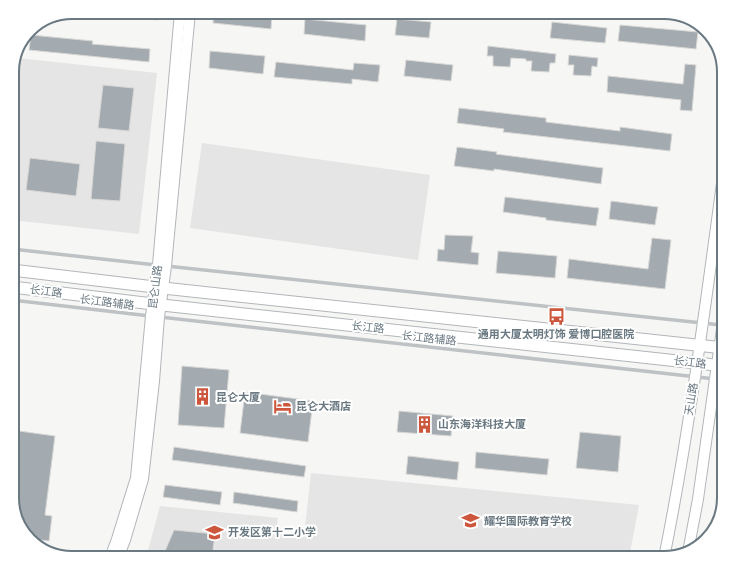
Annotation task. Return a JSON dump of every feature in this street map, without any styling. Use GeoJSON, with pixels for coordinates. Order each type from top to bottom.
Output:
{"type":"FeatureCollection","features":[{"type":"Feature","properties":{"kind":"main road","name":"长江路"},"geometry":{"type":"LineString","coordinates":[[19,271],[717,346]]}},
{"type":"Feature","properties":{"kind":"main road","name":"长江路"},"geometry":{"type":"LineString","coordinates":[[19,288],[157,305],[717,365]]}},
{"type":"Feature","properties":{"kind":"street","name":"昆仑山路"},"geometry":{"type":"LineString","coordinates":[[162,265],[180,19]]}},
{"type":"Feature","properties":{"kind":"street","name":"昆仑山路"},"geometry":{"type":"LineString","coordinates":[[113,551],[136,478],[162,265],[189,19]]}},
{"type":"Feature","properties":{"kind":"street","name":"天山路"},"geometry":{"type":"LineString","coordinates":[[665,551],[675,505],[700,344],[717,218]]}},
{"type":"Feature","properties":{"kind":"street","name":"昆仑山路"},"geometry":{"type":"LineString","coordinates":[[121,551],[143,479],[154,381],[155,317]]}},
{"type":"Feature","properties":{"kind":"street","name":"天山路"},"geometry":{"type":"LineString","coordinates":[[689,544],[717,395]]}},
{"type":"Feature","properties":{"kind":"lane"},"geometry":{"type":"LineString","coordinates":[[19,250],[702,322],[717,322]]}},
{"type":"Feature","properties":{"kind":"lane","name":"长江路辅路"},"geometry":{"type":"LineString","coordinates":[[19,301],[717,379]]}},
{"type":"Feature","properties":{"kind":"shaded area"},"geometry":{"type":"Polygon","coordinates":[[[21,58],[157,73],[139,234],[19,221],[19,69],[21,58]]]}},
{"type":"Feature","properties":{"kind":"shaded area"},"geometry":{"type":"Polygon","coordinates":[[[202,143],[430,175],[418,260],[190,228],[202,143]]]}},
{"type":"Feature","properties":{"kind":"shaded area","name":"耀华国际教育学校"},"geometry":{"type":"Polygon","coordinates":[[[311,473],[639,505],[630,551],[148,551],[160,506],[278,518],[276,534],[304,537],[311,473]]]}},
{"type":"Feature","properties":{"kind":"building"},"geometry":{"type":"Polygon","coordinates":[[[213,19],[272,19],[271,29],[213,23],[213,19]]]}},
{"type":"Feature","properties":{"kind":"building"},"geometry":{"type":"Polygon","coordinates":[[[305,19],[366,25],[365,41],[304,34],[305,19]]]}},
{"type":"Feature","properties":{"kind":"building"},"geometry":{"type":"Polygon","coordinates":[[[397,19],[431,22],[429,38],[395,35],[397,19]]]}},
{"type":"Feature","properties":{"kind":"building"},"geometry":{"type":"Polygon","coordinates":[[[552,22],[607,28],[605,43],[550,38],[552,22]]]}},
{"type":"Feature","properties":{"kind":"building"},"geometry":{"type":"Polygon","coordinates":[[[620,25],[698,32],[696,49],[618,41],[620,25]]]}},
{"type":"Feature","properties":{"kind":"building"},"geometry":{"type":"Polygon","coordinates":[[[34,35],[93,41],[92,44],[150,49],[149,62],[29,50],[30,40],[34,35]]]}},
{"type":"Feature","properties":{"kind":"building"},"geometry":{"type":"Polygon","coordinates":[[[488,46],[556,54],[555,63],[550,63],[549,72],[531,71],[532,61],[526,61],[526,59],[511,58],[510,67],[493,66],[493,56],[487,56],[488,46]]]}},
{"type":"Feature","properties":{"kind":"building"},"geometry":{"type":"Polygon","coordinates":[[[210,51],[265,56],[263,74],[209,68],[210,51]]]}},
{"type":"Feature","properties":{"kind":"building"},"geometry":{"type":"Polygon","coordinates":[[[569,55],[598,58],[597,67],[592,66],[591,76],[573,75],[574,65],[568,65],[569,55]]]}},
{"type":"Feature","properties":{"kind":"building"},"geometry":{"type":"Polygon","coordinates":[[[406,60],[453,65],[451,81],[404,76],[406,60]]]}},
{"type":"Feature","properties":{"kind":"building"},"geometry":{"type":"Polygon","coordinates":[[[276,62],[353,70],[354,63],[380,65],[378,82],[352,79],[352,84],[274,77],[276,62]]]}},
{"type":"Feature","properties":{"kind":"building"},"geometry":{"type":"Polygon","coordinates":[[[685,64],[696,65],[692,111],[680,110],[681,100],[607,92],[608,76],[683,84],[685,64]]]}},
{"type":"Feature","properties":{"kind":"building"},"geometry":{"type":"Polygon","coordinates":[[[103,85],[134,88],[129,131],[98,128],[103,85]]]}},
{"type":"Feature","properties":{"kind":"building"},"geometry":{"type":"Polygon","coordinates":[[[459,108],[546,118],[546,122],[620,131],[620,127],[672,134],[670,151],[503,132],[504,129],[457,123],[459,108]]]}},
{"type":"Feature","properties":{"kind":"building"},"geometry":{"type":"Polygon","coordinates":[[[96,141],[125,144],[120,201],[91,199],[96,141]]]}},
{"type":"Feature","properties":{"kind":"building"},"geometry":{"type":"Polygon","coordinates":[[[457,147],[497,152],[496,154],[603,168],[601,184],[494,169],[494,171],[454,166],[457,147]]]}},
{"type":"Feature","properties":{"kind":"building"},"geometry":{"type":"Polygon","coordinates":[[[30,158],[80,164],[76,196],[26,190],[30,158]]]}},
{"type":"Feature","properties":{"kind":"building"},"geometry":{"type":"Polygon","coordinates":[[[505,197],[599,208],[596,226],[546,220],[546,218],[503,212],[505,197]]]}},
{"type":"Feature","properties":{"kind":"building"},"geometry":{"type":"Polygon","coordinates":[[[611,201],[658,207],[655,225],[609,219],[611,201]]]}},
{"type":"Feature","properties":{"kind":"building"},"geometry":{"type":"Polygon","coordinates":[[[445,235],[473,236],[471,252],[479,253],[478,265],[437,261],[438,249],[444,250],[445,235]]]}},
{"type":"Feature","properties":{"kind":"building"},"geometry":{"type":"Polygon","coordinates":[[[652,238],[671,240],[665,289],[567,278],[569,259],[648,269],[652,238]]]}},
{"type":"Feature","properties":{"kind":"building"},"geometry":{"type":"Polygon","coordinates":[[[498,251],[557,256],[555,278],[496,273],[498,251]]]}},
{"type":"Feature","properties":{"kind":"building","name":"昆仑大厦"},"geometry":{"type":"Polygon","coordinates":[[[182,366],[229,370],[224,428],[178,425],[182,366]]]}},
{"type":"Feature","properties":{"kind":"building"},"geometry":{"type":"Polygon","coordinates":[[[245,392],[313,401],[308,442],[240,433],[245,392]]]}},
{"type":"Feature","properties":{"kind":"building","name":"山东海洋科技大厦"},"geometry":{"type":"Polygon","coordinates":[[[399,411],[453,416],[451,436],[397,432],[399,411]]]}},
{"type":"Feature","properties":{"kind":"building"},"geometry":{"type":"Polygon","coordinates":[[[19,431],[55,436],[45,515],[52,516],[49,541],[41,540],[32,533],[24,521],[21,512],[19,501],[19,431]]]}},
{"type":"Feature","properties":{"kind":"building"},"geometry":{"type":"Polygon","coordinates":[[[580,432],[621,436],[618,472],[576,468],[580,432]]]}},
{"type":"Feature","properties":{"kind":"building"},"geometry":{"type":"Polygon","coordinates":[[[174,447],[306,466],[304,477],[172,460],[174,447]]]}},
{"type":"Feature","properties":{"kind":"building"},"geometry":{"type":"Polygon","coordinates":[[[476,452],[549,459],[547,475],[475,468],[476,452]]]}},
{"type":"Feature","properties":{"kind":"building"},"geometry":{"type":"Polygon","coordinates":[[[408,456],[459,462],[457,480],[406,474],[408,456]]]}},
{"type":"Feature","properties":{"kind":"building"},"geometry":{"type":"Polygon","coordinates":[[[165,485],[222,492],[220,505],[163,497],[165,485]]]}},
{"type":"Feature","properties":{"kind":"building"},"geometry":{"type":"Polygon","coordinates":[[[234,492],[298,501],[297,512],[233,503],[234,492]]]}},
{"type":"Feature","properties":{"kind":"building"},"geometry":{"type":"Polygon","coordinates":[[[174,530],[215,534],[213,551],[165,551],[174,530]]]}},
{"type":"Feature","properties":{"kind":"place","name":"通用大厦太明灯饰 爱博口腔医院"},"geometry":{"type":"Point","coordinates":[556,316]}},
{"type":"Feature","properties":{"kind":"place","name":"昆仑大厦"},"geometry":{"type":"Point","coordinates":[203,397]}},
{"type":"Feature","properties":{"kind":"place","name":"昆仑大酒店"},"geometry":{"type":"Point","coordinates":[283,406]}},
{"type":"Feature","properties":{"kind":"place","name":"山东海洋科技大厦"},"geometry":{"type":"Point","coordinates":[425,424]}},
{"type":"Feature","properties":{"kind":"place","name":"耀华国际教育学校"},"geometry":{"type":"Point","coordinates":[471,521]}},
{"type":"Feature","properties":{"kind":"place","name":"开发区第十二小学"},"geometry":{"type":"Point","coordinates":[215,532]}}]}
